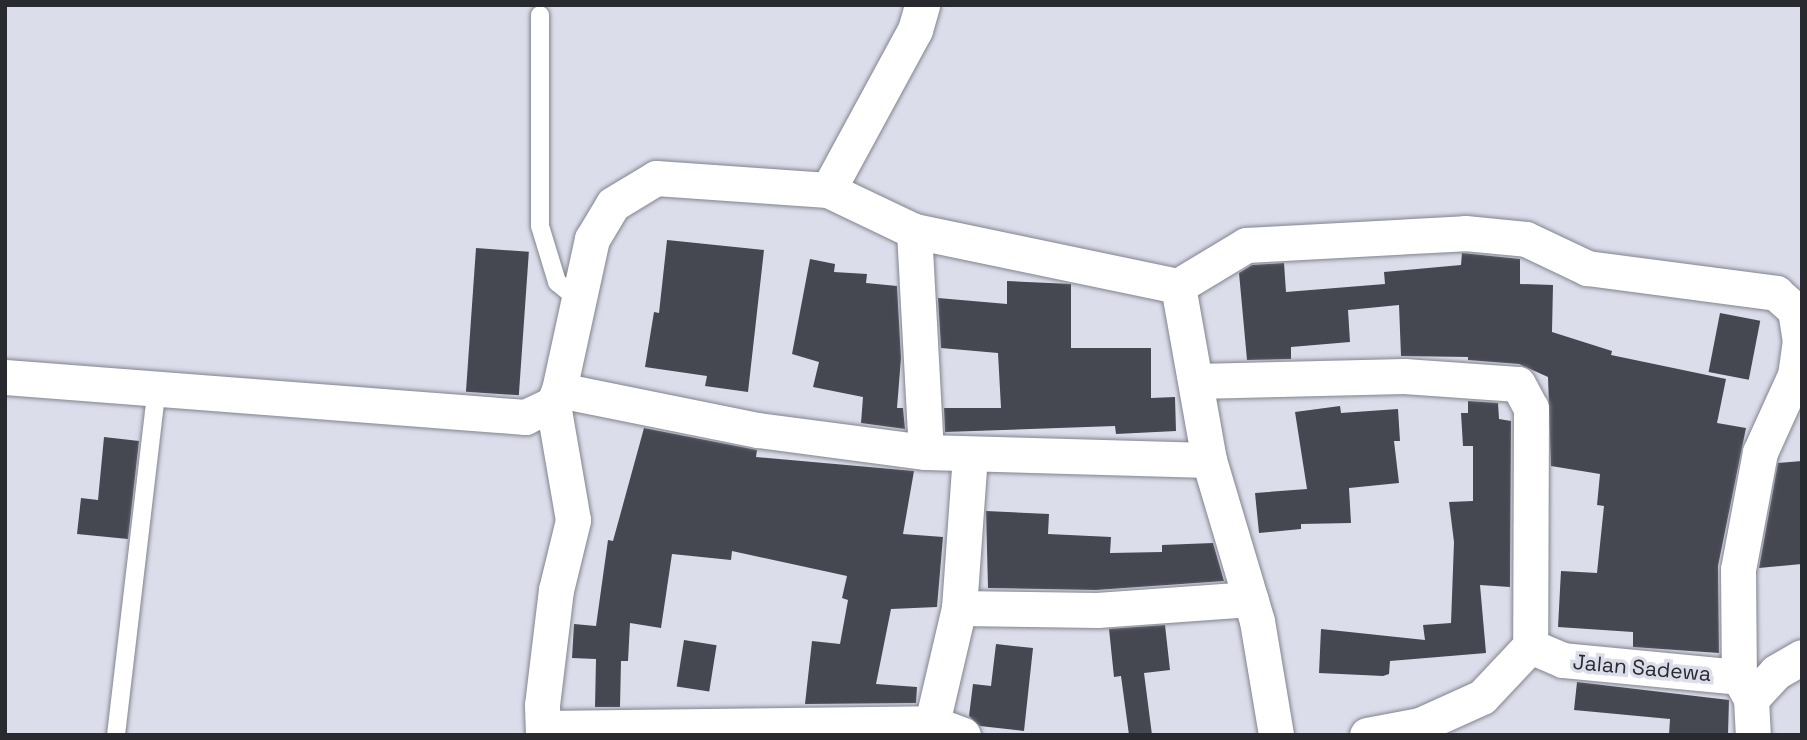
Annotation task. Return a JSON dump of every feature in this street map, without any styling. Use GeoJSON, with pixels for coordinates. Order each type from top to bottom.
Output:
{"type":"FeatureCollection","features":[{"type":"Feature","properties":{"kind":"street"},"geometry":{"type":"LineString","coordinates":[[828,190],[915,30],[922,5]]}},
{"type":"Feature","properties":{"kind":"street"},"geometry":{"type":"LineString","coordinates":[[970,454],[948,729],[543,732],[556,590],[573,520],[556,397],[592,239],[613,204],[656,178],[828,190],[914,230],[1178,286],[1246,245],[1465,233],[1525,239],[1587,268],[1776,293],[1795,310],[1800,340],[1798,375],[1760,452],[1738,569],[1745,688],[1753,735]]}},
{"type":"Feature","properties":{"kind":"street"},"geometry":{"type":"LineString","coordinates":[[914,230],[926,452]]}},
{"type":"Feature","properties":{"kind":"street"},"geometry":{"type":"LineString","coordinates":[[1178,286],[1209,460],[1251,599],[1276,735]]}},
{"type":"Feature","properties":{"kind":"street"},"geometry":{"type":"LineString","coordinates":[[1196,381],[1404,376],[1518,384],[1531,408],[1530,646],[1482,697],[1420,725],[1367,735]]}},
{"type":"Feature","properties":{"kind":"street"},"geometry":{"type":"LineString","coordinates":[[5,377],[525,416],[556,397],[758,430],[926,452],[1209,460]]}},
{"type":"Feature","properties":{"kind":"street"},"geometry":{"type":"LineString","coordinates":[[959,608],[1097,610],[1251,599]]}},
{"type":"Feature","properties":{"kind":"street","name":"Jalan Sadewa"},"geometry":{"type":"LineString","coordinates":[[1530,646],[1563,660],[1745,688]]}},
{"type":"Feature","properties":{"kind":"street"},"geometry":{"type":"LineString","coordinates":[[1745,688],[1802,657]]}},
{"type":"Feature","properties":{"kind":"lane"},"geometry":{"type":"LineString","coordinates":[[540,15],[540,226],[557,282],[577,299]]}},
{"type":"Feature","properties":{"kind":"lane"},"geometry":{"type":"LineString","coordinates":[[116,735],[157,388]]}},
{"type":"Feature","properties":{"kind":"building"},"geometry":{"type":"Polygon","coordinates":[[[667,240],[764,250],[748,392],[705,386],[707,376],[645,367],[654,312],[659,313],[667,240]]]}},
{"type":"Feature","properties":{"kind":"building"},"geometry":{"type":"Polygon","coordinates":[[[476,248],[529,252],[519,395],[466,392],[476,248]]]}},
{"type":"Feature","properties":{"kind":"building"},"geometry":{"type":"Polygon","coordinates":[[[1462,253],[1520,259],[1520,284],[1553,285],[1552,332],[1612,351],[1611,355],[1726,379],[1717,423],[1746,428],[1718,566],[1719,653],[1633,647],[1633,632],[1558,627],[1561,571],[1597,573],[1604,506],[1597,505],[1600,474],[1551,466],[1548,377],[1519,364],[1468,360],[1468,357],[1401,356],[1399,305],[1348,310],[1350,342],[1291,347],[1291,359],[1247,360],[1239,273],[1252,265],[1284,263],[1286,292],[1385,284],[1384,272],[1461,265],[1462,253]]]}},
{"type":"Feature","properties":{"kind":"building"},"geometry":{"type":"Polygon","coordinates":[[[810,259],[835,264],[834,272],[867,274],[866,283],[897,286],[901,358],[897,408],[903,408],[905,429],[861,423],[863,397],[813,387],[819,362],[792,354],[810,259]]]}},
{"type":"Feature","properties":{"kind":"building"},"geometry":{"type":"Polygon","coordinates":[[[1007,281],[1071,284],[1071,348],[1151,348],[1151,398],[1175,397],[1176,431],[1116,434],[1115,426],[945,432],[944,408],[1001,408],[998,353],[941,348],[938,298],[1007,304],[1007,281]]]}},
{"type":"Feature","properties":{"kind":"building"},"geometry":{"type":"Polygon","coordinates":[[[1720,313],[1760,321],[1749,380],[1709,372],[1720,313]]]}},
{"type":"Feature","properties":{"kind":"building"},"geometry":{"type":"Polygon","coordinates":[[[1468,401],[1498,403],[1499,419],[1511,421],[1510,587],[1480,585],[1486,653],[1390,661],[1389,674],[1383,676],[1319,673],[1321,629],[1425,640],[1423,625],[1451,623],[1454,542],[1449,502],[1473,501],[1473,446],[1463,446],[1461,413],[1468,413],[1468,401]]]}},
{"type":"Feature","properties":{"kind":"building"},"geometry":{"type":"Polygon","coordinates":[[[1340,406],[1341,413],[1398,409],[1400,441],[1394,441],[1399,483],[1349,488],[1351,523],[1301,524],[1301,529],[1259,533],[1255,493],[1307,489],[1295,412],[1340,406]]]}},
{"type":"Feature","properties":{"kind":"building"},"geometry":{"type":"Polygon","coordinates":[[[644,428],[757,450],[756,457],[914,471],[903,534],[943,537],[937,607],[891,609],[876,684],[917,687],[916,703],[805,704],[812,641],[840,644],[848,600],[842,598],[847,576],[732,551],[731,560],[672,554],[661,628],[630,623],[628,661],[621,661],[620,707],[595,707],[596,659],[572,658],[574,624],[596,626],[608,540],[613,541],[644,428]]]}},
{"type":"Feature","properties":{"kind":"building"},"geometry":{"type":"Polygon","coordinates":[[[104,437],[139,441],[128,539],[77,534],[81,498],[98,500],[104,437]]]}},
{"type":"Feature","properties":{"kind":"building"},"geometry":{"type":"Polygon","coordinates":[[[1802,461],[1802,564],[1759,568],[1778,463],[1802,461]]]}},
{"type":"Feature","properties":{"kind":"building"},"geometry":{"type":"Polygon","coordinates":[[[986,511],[1049,514],[1048,534],[1111,537],[1110,553],[1162,552],[1162,545],[1213,543],[1224,581],[1096,590],[988,588],[986,511]]]}},
{"type":"Feature","properties":{"kind":"building"},"geometry":{"type":"Polygon","coordinates":[[[1165,625],[1170,670],[1144,673],[1152,735],[1129,735],[1121,676],[1114,677],[1109,629],[1165,625]]]}},
{"type":"Feature","properties":{"kind":"building"},"geometry":{"type":"Polygon","coordinates":[[[684,640],[717,645],[709,692],[677,686],[684,640]]]}},
{"type":"Feature","properties":{"kind":"building"},"geometry":{"type":"Polygon","coordinates":[[[996,644],[1033,648],[1024,731],[980,726],[969,716],[973,684],[991,686],[996,644]]]}},
{"type":"Feature","properties":{"kind":"building"},"geometry":{"type":"Polygon","coordinates":[[[1577,682],[1729,700],[1728,735],[1669,735],[1670,719],[1574,710],[1577,682]]]}}]}
